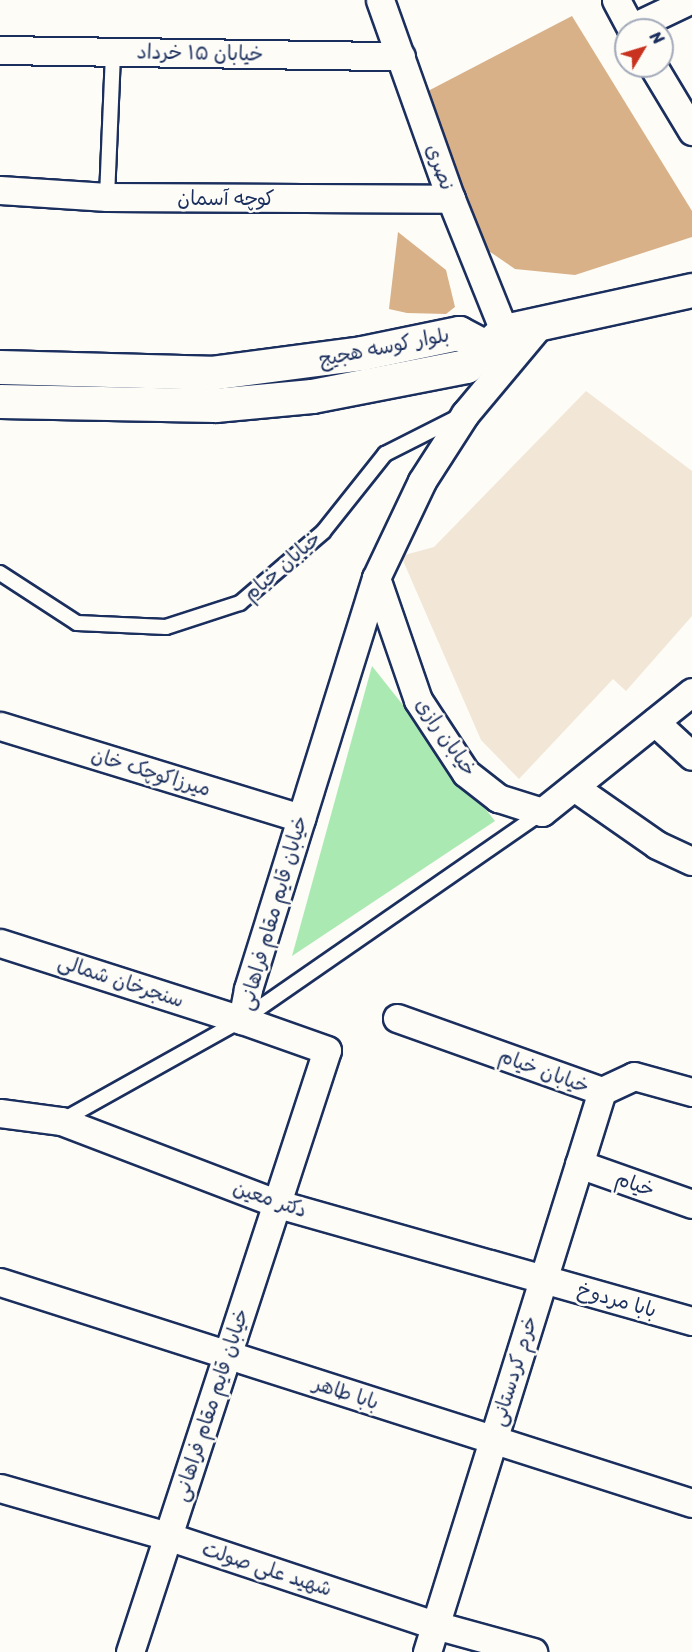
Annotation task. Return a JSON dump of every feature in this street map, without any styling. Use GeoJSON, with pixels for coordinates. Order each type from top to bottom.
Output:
{"type":"FeatureCollection","features":[{"type":"Feature","properties":{"kind":"street","name":"نصری"},"geometry":{"type":"LineString","coordinates":[[380,0],[451,199],[494,339]]}},
{"type":"Feature","properties":{"kind":"street"},"geometry":{"type":"LineString","coordinates":[[616,0],[625,18]]}},
{"type":"Feature","properties":{"kind":"street"},"geometry":{"type":"LineString","coordinates":[[653,18],[690,0]]}},
{"type":"Feature","properties":{"kind":"street","name":"خیابان ۱۵ خرداد"},"geometry":{"type":"LineString","coordinates":[[0,50],[401,56]]}},
{"type":"Feature","properties":{"kind":"street"},"geometry":{"type":"LineString","coordinates":[[660,78],[692,131]]}},
{"type":"Feature","properties":{"kind":"street","name":"کوچه آسمان"},"geometry":{"type":"LineString","coordinates":[[0,190],[107,197],[451,199]]}},
{"type":"Feature","properties":{"kind":"street"},"geometry":{"type":"LineString","coordinates":[[494,339],[540,323],[692,291]]}},
{"type":"Feature","properties":{"kind":"street","name":"خیابان قایم مقام فراهانی"},"geometry":{"type":"LineString","coordinates":[[130,1652],[327,1050],[242,1020],[248,989],[376,578],[422,482],[465,414],[540,323]]}},
{"type":"Feature","properties":{"kind":"street","name":"بلوار کوسه هجیج"},"geometry":{"type":"LineString","coordinates":[[0,367],[210,373],[362,354],[459,333],[494,339]]}},
{"type":"Feature","properties":{"kind":"street","name":"بلوار کوسه هجیج"},"geometry":{"type":"LineString","coordinates":[[0,401],[215,405],[312,396],[466,366],[494,339]]}},
{"type":"Feature","properties":{"kind":"street","name":"خیابان رازی"},"geometry":{"type":"LineString","coordinates":[[376,578],[418,700],[466,773],[498,798],[542,812]]}},
{"type":"Feature","properties":{"kind":"street"},"geometry":{"type":"LineString","coordinates":[[542,812],[692,692]]}},
{"type":"Feature","properties":{"kind":"street"},"geometry":{"type":"LineString","coordinates":[[655,722],[692,756]]}},
{"type":"Feature","properties":{"kind":"street","name":"میرزاکوچک خان"},"geometry":{"type":"LineString","coordinates":[[0,726],[301,818]]}},
{"type":"Feature","properties":{"kind":"street"},"geometry":{"type":"LineString","coordinates":[[574,787],[657,845],[692,861]]}},
{"type":"Feature","properties":{"kind":"street","name":"سنجرخان شمالی"},"geometry":{"type":"LineString","coordinates":[[0,943],[242,1020]]}},
{"type":"Feature","properties":{"kind":"street","name":"خیابان خیام"},"geometry":{"type":"LineString","coordinates":[[397,1018],[602,1091],[634,1076],[692,1092]]}},
{"type":"Feature","properties":{"kind":"street","name":"خرم کردستانی"},"geometry":{"type":"LineString","coordinates":[[427,1652],[602,1091]]}},
{"type":"Feature","properties":{"kind":"street","name":"دکتر معین"},"geometry":{"type":"LineString","coordinates":[[0,1113],[61,1121],[278,1204],[543,1280]]}},
{"type":"Feature","properties":{"kind":"street","name":"خیام"},"geometry":{"type":"LineString","coordinates":[[579,1164],[692,1204]]}},
{"type":"Feature","properties":{"kind":"street","name":"بابا مردوخ"},"geometry":{"type":"LineString","coordinates":[[543,1280],[692,1321]]}},
{"type":"Feature","properties":{"kind":"street","name":"بابا طاهر"},"geometry":{"type":"LineString","coordinates":[[0,1282],[692,1503]]}},
{"type":"Feature","properties":{"kind":"street","name":"شهید علی صولت"},"geometry":{"type":"LineString","coordinates":[[0,1488],[167,1536],[435,1625],[533,1652]]}},
{"type":"Feature","properties":{"kind":"lane"},"geometry":{"type":"LineString","coordinates":[[107,197],[113,51]]}},
{"type":"Feature","properties":{"kind":"lane","name":"خیابان خیام"},"geometry":{"type":"LineString","coordinates":[[0,573],[76,623],[166,627],[240,603],[323,532],[385,454],[465,414]]}},
{"type":"Feature","properties":{"kind":"lane"},"geometry":{"type":"LineString","coordinates":[[61,1121],[242,1020],[542,812]]}},
{"type":"Feature","properties":{"kind":"shaded area"},"geometry":{"type":"Polygon","coordinates":[[[586,391],[692,471],[692,616],[626,691],[613,679],[519,779],[481,740],[401,556],[434,547],[586,391]]]}},
{"type":"Feature","properties":{"kind":"green space"},"geometry":{"type":"Polygon","coordinates":[[[372,666],[495,821],[292,956],[372,666]]]}},
{"type":"Feature","properties":{"kind":"building"},"geometry":{"type":"Polygon","coordinates":[[[572,16],[692,211],[692,237],[575,275],[515,269],[483,247],[428,91],[572,16]]]}},
{"type":"Feature","properties":{"kind":"building"},"geometry":{"type":"Polygon","coordinates":[[[398,232],[446,270],[455,307],[446,314],[407,313],[389,309],[398,232]]]}}]}
